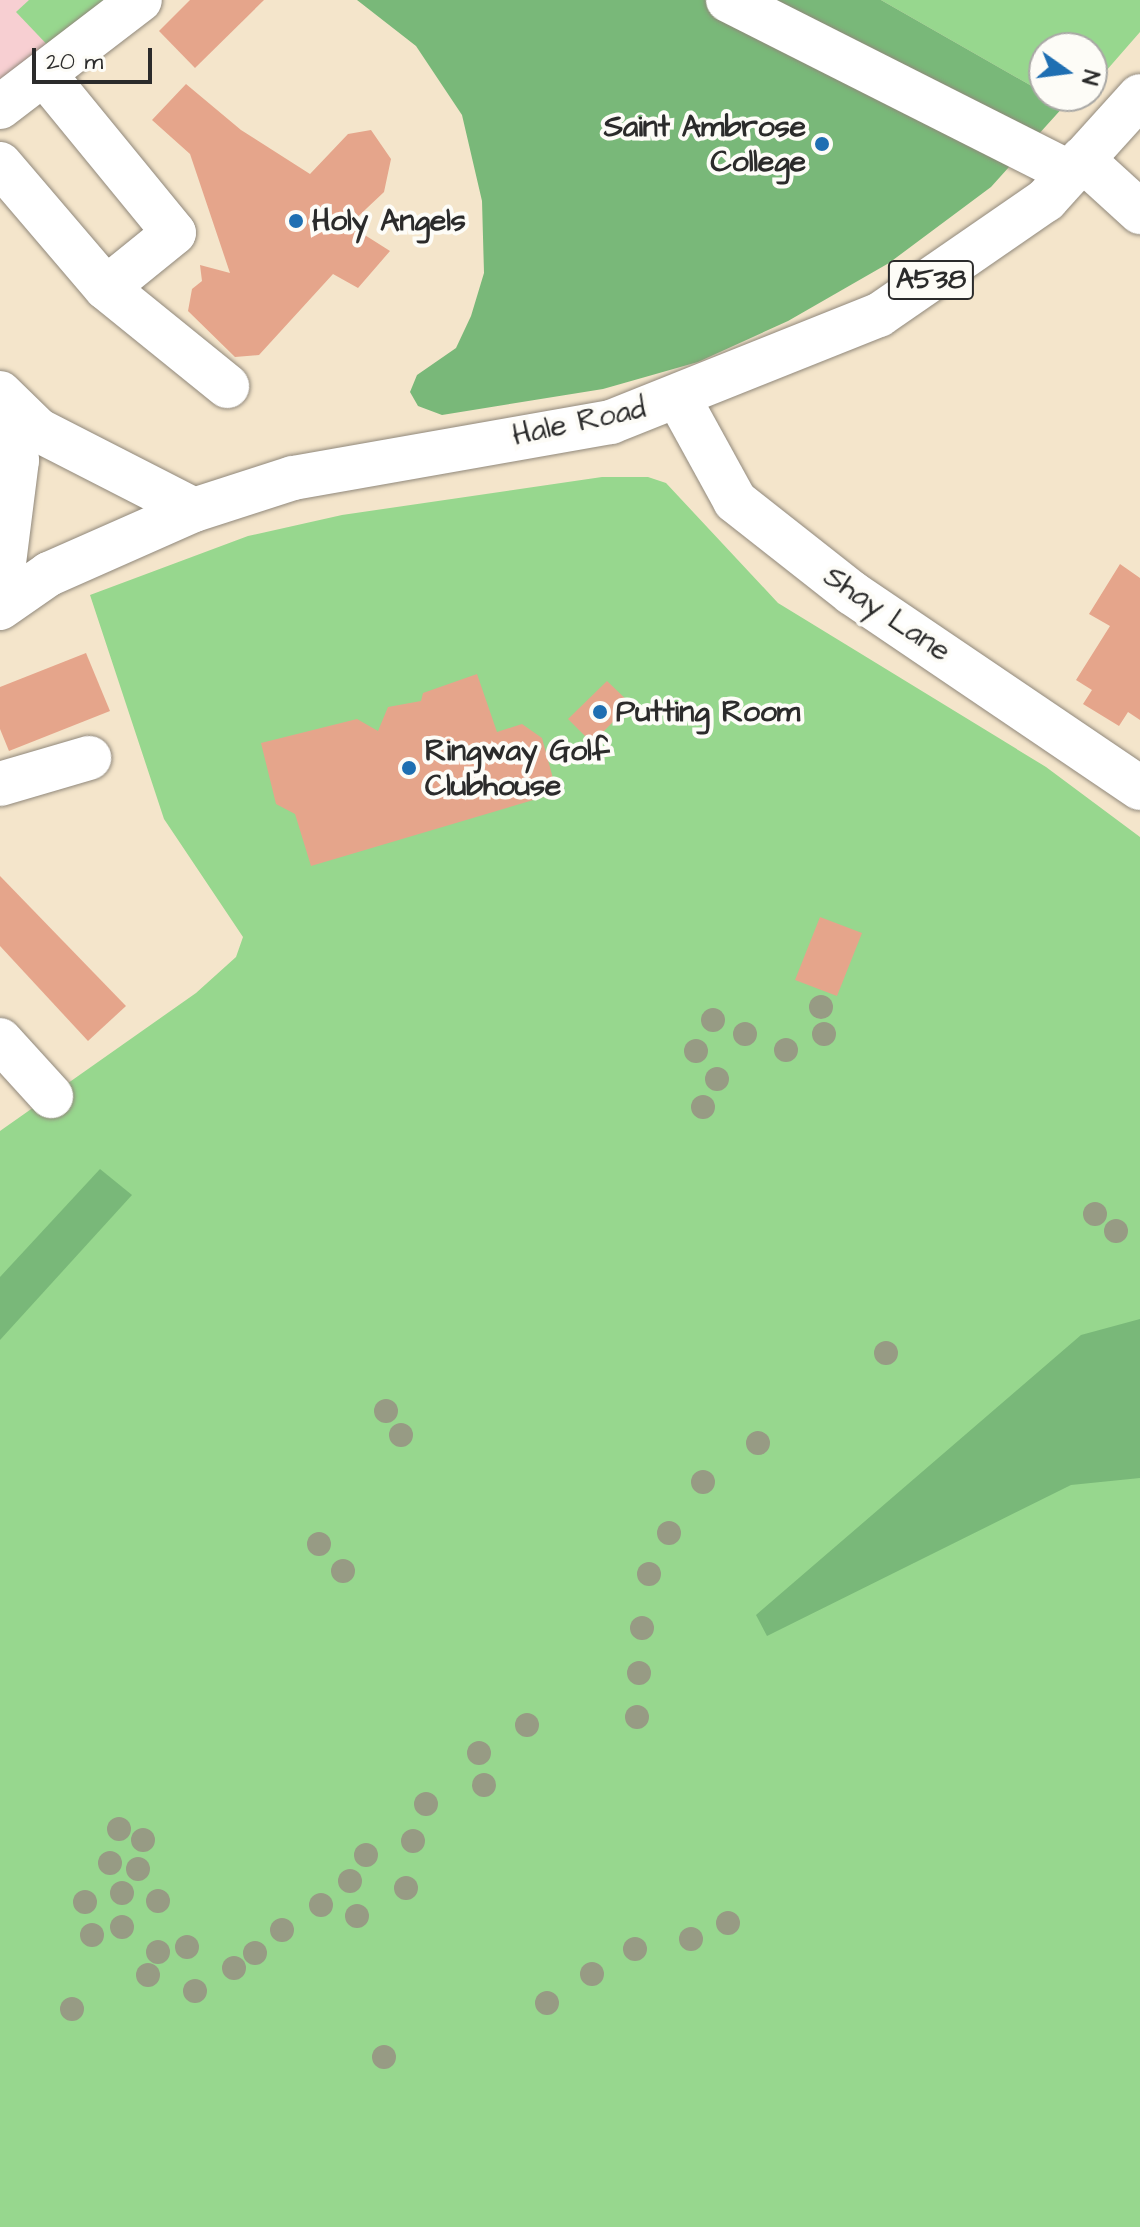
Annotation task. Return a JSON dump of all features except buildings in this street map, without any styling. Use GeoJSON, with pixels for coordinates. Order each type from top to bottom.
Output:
{"type":"FeatureCollection","features":[{"type":"Feature","properties":{"kind":"main road"},"geometry":{"type":"LineString","coordinates":[[0,107],[140,0]]}},
{"type":"Feature","properties":{"kind":"main road"},"geometry":{"type":"LineString","coordinates":[[728,0],[1076,166],[1140,212]]}},
{"type":"Feature","properties":{"kind":"main road"},"geometry":{"type":"LineString","coordinates":[[44,74],[174,233],[106,288]]}},
{"type":"Feature","properties":{"kind":"main road","name":"Hale Road"},"geometry":{"type":"LineString","coordinates":[[0,608],[60,568],[194,510],[293,478],[611,422],[679,399],[879,315],[1046,200],[1140,96]]}},
{"type":"Feature","properties":{"kind":"main road"},"geometry":{"type":"LineString","coordinates":[[0,164],[106,288],[227,386]]}},
{"type":"Feature","properties":{"kind":"main road"},"geometry":{"type":"LineString","coordinates":[[0,393],[38,430],[194,510]]}},
{"type":"Feature","properties":{"kind":"main road","name":"Shay Lane"},"geometry":{"type":"LineString","coordinates":[[679,399],[735,501],[852,593],[1140,788]]}},
{"type":"Feature","properties":{"kind":"main road"},"geometry":{"type":"LineString","coordinates":[[0,412],[17,460],[0,594]]}},
{"type":"Feature","properties":{"kind":"main road"},"geometry":{"type":"LineString","coordinates":[[0,784],[89,758]]}},
{"type":"Feature","properties":{"kind":"main road"},"geometry":{"type":"LineString","coordinates":[[0,1040],[51,1096]]}},
{"type":"Feature","properties":{"kind":"shaded area"},"geometry":{"type":"Polygon","coordinates":[[[0,0],[121,0],[0,95],[0,0]]]}},
{"type":"Feature","properties":{"kind":"green space"},"geometry":{"type":"Polygon","coordinates":[[[29,0],[121,0],[56,54],[16,12],[29,0]]]}},
{"type":"Feature","properties":{"kind":"green space"},"geometry":{"type":"Polygon","coordinates":[[[357,0],[881,0],[1028,84],[1028,112],[1059,112],[991,187],[889,263],[788,321],[698,362],[603,389],[442,415],[418,406],[410,392],[417,375],[456,348],[471,316],[484,273],[482,201],[462,115],[416,46],[357,0]]]}},
{"type":"Feature","properties":{"kind":"green space"},"geometry":{"type":"Polygon","coordinates":[[[881,0],[1140,0],[1140,32],[1108,69],[1108,32],[1028,32],[1028,84],[881,0]]]}},
{"type":"Feature","properties":{"kind":"green space"},"geometry":{"type":"Polygon","coordinates":[[[602,477],[648,477],[666,483],[778,603],[1046,767],[1140,837],[1140,2227],[0,2227],[0,1131],[196,993],[236,957],[243,937],[164,819],[90,595],[248,536],[342,515],[602,477]]]}},
{"type":"Feature","properties":{"kind":"green space"},"geometry":{"type":"Polygon","coordinates":[[[100,1169],[132,1195],[0,1340],[0,1277],[100,1169]]]}},
{"type":"Feature","properties":{"kind":"green space"},"geometry":{"type":"Polygon","coordinates":[[[1140,1319],[1140,1478],[1071,1485],[767,1636],[756,1615],[1081,1335],[1140,1319]]]}},
{"type":"Feature","properties":{"kind":"place","name":"Saint Ambrose College"},"geometry":{"type":"Point","coordinates":[822,144]}},
{"type":"Feature","properties":{"kind":"place","name":"Holy Angels"},"geometry":{"type":"Point","coordinates":[296,221]}},
{"type":"Feature","properties":{"kind":"place","name":"Putting Room"},"geometry":{"type":"Point","coordinates":[600,712]}},
{"type":"Feature","properties":{"kind":"place","name":"Ringway Golf Clubhouse"},"geometry":{"type":"Point","coordinates":[409,768]}}]}
